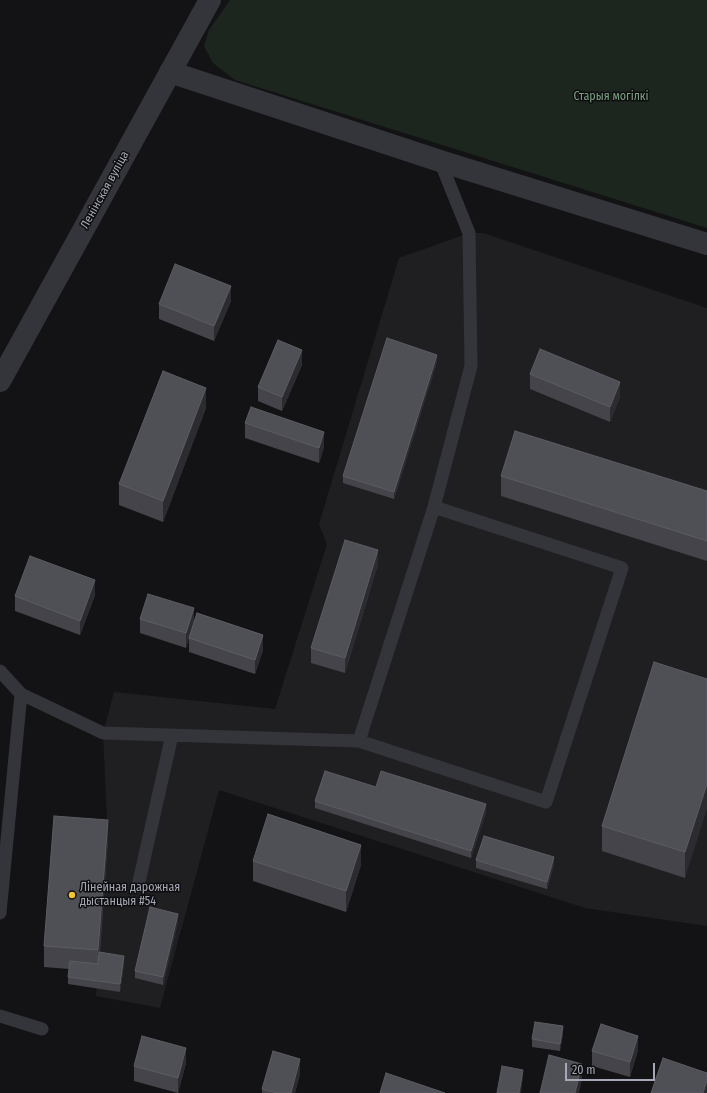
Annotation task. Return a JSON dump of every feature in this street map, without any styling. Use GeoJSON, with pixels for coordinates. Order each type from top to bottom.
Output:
{"type":"FeatureCollection","features":[{"type":"Feature","properties":{"kind":"street","name":"Ленінская вуліца"},"geometry":{"type":"LineString","coordinates":[[0,381],[210,0]]}},
{"type":"Feature","properties":{"kind":"street"},"geometry":{"type":"LineString","coordinates":[[170,72],[440,161],[707,244]]}},
{"type":"Feature","properties":{"kind":"lane"},"geometry":{"type":"LineString","coordinates":[[359,741],[434,507],[471,366],[469,233],[440,161]]}},
{"type":"Feature","properties":{"kind":"lane"},"geometry":{"type":"LineString","coordinates":[[0,671],[21,694],[103,733],[359,741],[546,802],[622,568],[434,507]]}},
{"type":"Feature","properties":{"kind":"lane"},"geometry":{"type":"LineString","coordinates":[[0,913],[21,694]]}},
{"type":"Feature","properties":{"kind":"lane"},"geometry":{"type":"LineString","coordinates":[[138,886],[172,735]]}},
{"type":"Feature","properties":{"kind":"lane"},"geometry":{"type":"LineString","coordinates":[[0,1016],[42,1029]]}},
{"type":"Feature","properties":{"kind":"shaded area"},"geometry":{"type":"Polygon","coordinates":[[[469,233],[483,233],[707,308],[707,926],[585,908],[219,790],[160,1008],[96,996],[108,841],[103,733],[114,692],[275,709],[327,544],[319,524],[399,258],[469,233]]]}},
{"type":"Feature","properties":{"kind":"green space","name":"Старыя могілкі"},"geometry":{"type":"Polygon","coordinates":[[[230,0],[707,0],[707,228],[235,80],[213,63],[204,46],[209,30],[230,0]]]}},
{"type":"Feature","properties":{"kind":"building"},"geometry":{"type":"Polygon","coordinates":[[[175,264],[231,286],[214,326],[159,304],[175,264]]]}},
{"type":"Feature","properties":{"kind":"building"},"geometry":{"type":"Polygon","coordinates":[[[387,338],[437,355],[394,492],[343,476],[387,338]]]}},
{"type":"Feature","properties":{"kind":"building"},"geometry":{"type":"Polygon","coordinates":[[[278,340],[302,350],[282,397],[258,387],[278,340]]]}},
{"type":"Feature","properties":{"kind":"building"},"geometry":{"type":"Polygon","coordinates":[[[540,349],[620,382],[610,407],[530,374],[540,349]]]}},
{"type":"Feature","properties":{"kind":"building"},"geometry":{"type":"Polygon","coordinates":[[[163,371],[206,388],[163,501],[119,484],[163,371]]]}},
{"type":"Feature","properties":{"kind":"building"},"geometry":{"type":"Polygon","coordinates":[[[251,407],[324,432],[319,448],[245,423],[251,407]]]}},
{"type":"Feature","properties":{"kind":"building"},"geometry":{"type":"Polygon","coordinates":[[[515,431],[707,491],[707,541],[501,476],[515,431]]]}},
{"type":"Feature","properties":{"kind":"building"},"geometry":{"type":"Polygon","coordinates":[[[345,540],[378,550],[345,658],[311,648],[345,540]]]}},
{"type":"Feature","properties":{"kind":"building"},"geometry":{"type":"Polygon","coordinates":[[[30,556],[95,580],[80,621],[15,596],[30,556]]]}},
{"type":"Feature","properties":{"kind":"building"},"geometry":{"type":"Polygon","coordinates":[[[148,594],[194,608],[186,633],[140,619],[148,594]]]}},
{"type":"Feature","properties":{"kind":"building"},"geometry":{"type":"Polygon","coordinates":[[[197,613],[263,635],[255,660],[189,638],[197,613]]]}},
{"type":"Feature","properties":{"kind":"building"},"geometry":{"type":"Polygon","coordinates":[[[654,662],[707,679],[707,784],[685,852],[602,826],[654,662]]]}},
{"type":"Feature","properties":{"kind":"building"},"geometry":{"type":"Polygon","coordinates":[[[325,771],[376,787],[381,771],[486,804],[471,851],[315,801],[325,771]]]}},
{"type":"Feature","properties":{"kind":"building"},"geometry":{"type":"Polygon","coordinates":[[[268,814],[361,845],[346,891],[253,861],[268,814]]]}},
{"type":"Feature","properties":{"kind":"building"},"geometry":{"type":"Polygon","coordinates":[[[54,816],[108,820],[98,950],[44,946],[54,816]]]}},
{"type":"Feature","properties":{"kind":"building"},"geometry":{"type":"Polygon","coordinates":[[[484,836],[554,857],[547,882],[476,860],[484,836]]]}},
{"type":"Feature","properties":{"kind":"building"},"geometry":{"type":"Polygon","coordinates":[[[150,907],[178,914],[163,977],[135,971],[150,907]]]}},
{"type":"Feature","properties":{"kind":"building"},"geometry":{"type":"Polygon","coordinates":[[[99,952],[124,956],[120,984],[68,977],[70,961],[98,964],[99,952]]]}},
{"type":"Feature","properties":{"kind":"building"},"geometry":{"type":"Polygon","coordinates":[[[535,1022],[563,1026],[560,1044],[532,1039],[535,1022]]]}},
{"type":"Feature","properties":{"kind":"building"},"geometry":{"type":"Polygon","coordinates":[[[601,1024],[638,1036],[630,1062],[592,1051],[601,1024]]]}},
{"type":"Feature","properties":{"kind":"building"},"geometry":{"type":"Polygon","coordinates":[[[142,1036],[186,1048],[178,1078],[134,1066],[142,1036]]]}},
{"type":"Feature","properties":{"kind":"building"},"geometry":{"type":"Polygon","coordinates":[[[273,1051],[300,1059],[291,1093],[277,1093],[262,1089],[273,1051]]]}},
{"type":"Feature","properties":{"kind":"building"},"geometry":{"type":"Polygon","coordinates":[[[549,1055],[582,1064],[575,1093],[540,1093],[549,1055]]]}},
{"type":"Feature","properties":{"kind":"building"},"geometry":{"type":"Polygon","coordinates":[[[663,1058],[707,1073],[707,1080],[703,1093],[651,1093],[663,1058]]]}},
{"type":"Feature","properties":{"kind":"building"},"geometry":{"type":"Polygon","coordinates":[[[502,1066],[523,1070],[519,1093],[497,1093],[502,1066]]]}},
{"type":"Feature","properties":{"kind":"building"},"geometry":{"type":"Polygon","coordinates":[[[386,1073],[445,1093],[380,1093],[386,1073]]]}},
{"type":"Feature","properties":{"kind":"place","name":"Лінейная дарожная дыстанцыя #54"},"geometry":{"type":"Point","coordinates":[72,895]}}]}
